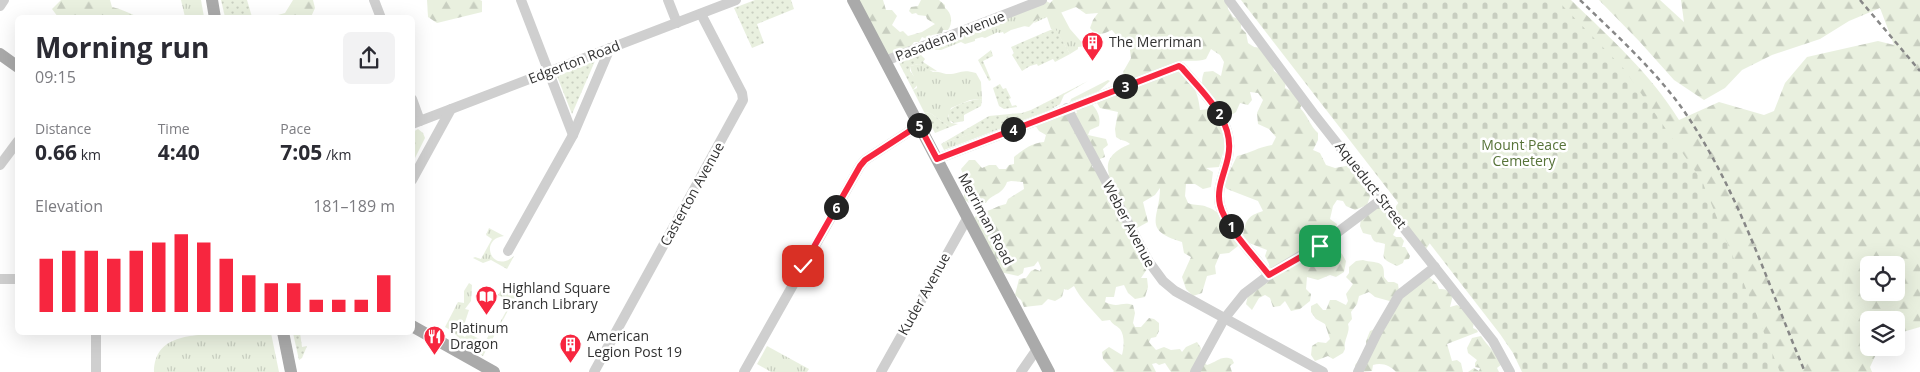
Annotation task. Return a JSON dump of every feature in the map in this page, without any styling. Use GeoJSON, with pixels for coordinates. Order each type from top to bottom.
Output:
{"type":"FeatureCollection","features":[{"type":"Feature","properties":{"kind":"main road"},"geometry":{"type":"LineString","coordinates":[[212,0],[215,15]]}},
{"type":"Feature","properties":{"kind":"main road","name":"Merriman Road"},"geometry":{"type":"LineString","coordinates":[[853,0],[1049,372]]}},
{"type":"Feature","properties":{"kind":"main road"},"geometry":{"type":"LineString","coordinates":[[0,54],[15,65]]}},
{"type":"Feature","properties":{"kind":"main road"},"geometry":{"type":"LineString","coordinates":[[415,328],[491,371]]}},
{"type":"Feature","properties":{"kind":"main road"},"geometry":{"type":"LineString","coordinates":[[284,335],[291,372]]}},
{"type":"Feature","properties":{"kind":"street"},"geometry":{"type":"LineString","coordinates":[[0,6],[4,0]]}},
{"type":"Feature","properties":{"kind":"street"},"geometry":{"type":"LineString","coordinates":[[374,0],[380,15]]}},
{"type":"Feature","properties":{"kind":"street"},"geometry":{"type":"LineString","coordinates":[[521,0],[573,134]]}},
{"type":"Feature","properties":{"kind":"street"},"geometry":{"type":"LineString","coordinates":[[668,0],[676,23]]}},
{"type":"Feature","properties":{"kind":"street","name":"Edgerton Road"},"geometry":{"type":"LineString","coordinates":[[416,123],[736,0]]}},
{"type":"Feature","properties":{"kind":"street","name":"Pasadena Avenue"},"geometry":{"type":"LineString","coordinates":[[885,60],[1042,0]]}},
{"type":"Feature","properties":{"kind":"street","name":"Aqueduct Street"},"geometry":{"type":"LineString","coordinates":[[1229,0],[1313,113],[1493,341],[1510,372]]}},
{"type":"Feature","properties":{"kind":"street","name":"Casterton Avenue"},"geometry":{"type":"LineString","coordinates":[[594,372],[743,100],[742,93],[701,14]]}},
{"type":"Feature","properties":{"kind":"street"},"geometry":{"type":"LineString","coordinates":[[508,251],[573,134],[610,48]]}},
{"type":"Feature","properties":{"kind":"street"},"geometry":{"type":"LineString","coordinates":[[937,159],[1174,67],[1182,68],[1224,120],[1229,133],[1230,145],[1220,182],[1221,207],[1226,220],[1269,275]]}},
{"type":"Feature","properties":{"kind":"street","name":"Weber Avenue"},"geometry":{"type":"LineString","coordinates":[[1067,108],[1148,262],[1157,275],[1174,291],[1323,372]]}},
{"type":"Feature","properties":{"kind":"street"},"geometry":{"type":"LineString","coordinates":[[415,175],[451,109]]}},
{"type":"Feature","properties":{"kind":"street"},"geometry":{"type":"LineString","coordinates":[[744,372],[860,166],[865,160],[919,125]]}},
{"type":"Feature","properties":{"kind":"street"},"geometry":{"type":"LineString","coordinates":[[0,165],[15,145]]}},
{"type":"Feature","properties":{"kind":"street"},"geometry":{"type":"LineString","coordinates":[[1195,372],[1224,319],[1240,298],[1269,275],[1320,246],[1382,199]]}},
{"type":"Feature","properties":{"kind":"street","name":"Kuder Avenue"},"geometry":{"type":"LineString","coordinates":[[880,372],[968,217]]}},
{"type":"Feature","properties":{"kind":"street"},"geometry":{"type":"LineString","coordinates":[[1358,372],[1378,331],[1399,295],[1435,267]]}},
{"type":"Feature","properties":{"kind":"street"},"geometry":{"type":"LineString","coordinates":[[0,279],[15,279]]}},
{"type":"Feature","properties":{"kind":"street"},"geometry":{"type":"LineString","coordinates":[[96,335],[96,372]]}},
{"type":"Feature","properties":{"kind":"street"},"geometry":{"type":"LineString","coordinates":[[1021,372],[1037,349]]}},
{"type":"Feature","properties":{"kind":"green space"},"geometry":{"type":"Polygon","coordinates":[[[61,0],[110,0],[112,7],[133,15],[56,15],[52,9],[61,0]]]}},
{"type":"Feature","properties":{"kind":"green space"},"geometry":{"type":"Polygon","coordinates":[[[181,0],[201,0],[204,15],[185,15],[181,0]]]}},
{"type":"Feature","properties":{"kind":"green space"},"geometry":{"type":"Polygon","coordinates":[[[221,0],[247,0],[251,15],[225,15],[221,0]]]}},
{"type":"Feature","properties":{"kind":"green space"},"geometry":{"type":"Polygon","coordinates":[[[293,0],[313,0],[315,8],[312,15],[278,15],[285,13],[293,0]]]}},
{"type":"Feature","properties":{"kind":"green space"},"geometry":{"type":"Polygon","coordinates":[[[427,0],[480,0],[482,1],[482,12],[437,23],[428,17],[427,0]]]}},
{"type":"Feature","properties":{"kind":"green space"},"geometry":{"type":"Polygon","coordinates":[[[755,0],[791,0],[794,9],[757,24],[764,43],[752,48],[734,8],[755,0]]]}},
{"type":"Feature","properties":{"kind":"green space"},"geometry":{"type":"Polygon","coordinates":[[[851,0],[883,0],[886,10],[892,10],[897,16],[892,25],[908,36],[922,32],[935,24],[927,19],[926,16],[916,13],[912,14],[909,11],[911,7],[918,6],[921,0],[939,0],[945,5],[949,13],[951,24],[948,30],[943,30],[942,33],[932,35],[927,39],[922,37],[919,42],[914,42],[902,52],[886,54],[851,0]]]}},
{"type":"Feature","properties":{"kind":"green space"},"geometry":{"type":"Polygon","coordinates":[[[1053,0],[1227,0],[1228,9],[1233,17],[1241,20],[1241,28],[1246,33],[1248,43],[1254,47],[1263,48],[1272,62],[1274,71],[1286,80],[1285,88],[1293,92],[1303,104],[1300,108],[1318,133],[1318,140],[1313,150],[1320,153],[1326,165],[1335,168],[1351,165],[1371,194],[1367,205],[1355,210],[1346,206],[1343,201],[1337,200],[1333,206],[1330,219],[1337,224],[1336,231],[1329,242],[1342,254],[1346,261],[1344,272],[1336,277],[1330,275],[1318,280],[1307,277],[1306,289],[1311,294],[1310,301],[1300,309],[1291,311],[1285,301],[1280,306],[1273,307],[1270,298],[1265,295],[1259,298],[1252,310],[1246,304],[1248,295],[1271,276],[1269,264],[1265,256],[1267,250],[1249,243],[1243,235],[1248,219],[1263,211],[1258,201],[1227,189],[1223,185],[1237,156],[1272,145],[1276,137],[1269,129],[1258,124],[1257,113],[1263,100],[1258,93],[1250,92],[1252,100],[1248,105],[1240,103],[1236,112],[1228,117],[1208,97],[1202,79],[1204,72],[1213,71],[1221,76],[1224,62],[1220,55],[1211,49],[1206,59],[1181,61],[1177,67],[1193,86],[1198,96],[1200,110],[1211,109],[1230,129],[1219,167],[1206,168],[1213,172],[1211,187],[1203,189],[1195,184],[1186,184],[1185,196],[1188,203],[1213,209],[1223,217],[1231,229],[1238,246],[1229,253],[1220,254],[1215,266],[1216,274],[1207,276],[1202,293],[1193,296],[1186,289],[1182,277],[1191,257],[1184,253],[1182,242],[1161,233],[1157,228],[1156,215],[1160,188],[1155,195],[1143,202],[1148,222],[1137,228],[1127,217],[1138,245],[1140,256],[1146,263],[1147,269],[1141,278],[1147,278],[1148,287],[1145,297],[1135,299],[1128,293],[1124,285],[1116,287],[1114,297],[1106,297],[1105,302],[1114,305],[1133,305],[1135,313],[1133,323],[1135,327],[1141,327],[1149,318],[1159,323],[1159,331],[1156,337],[1151,338],[1149,342],[1156,350],[1164,347],[1171,350],[1180,349],[1182,352],[1186,347],[1197,342],[1201,348],[1201,358],[1207,365],[1222,358],[1232,359],[1234,363],[1230,366],[1232,372],[1171,372],[1165,363],[1159,365],[1156,363],[1152,364],[1156,372],[1113,372],[1103,359],[1102,352],[1109,347],[1122,355],[1124,342],[1120,329],[1110,320],[1102,321],[1083,300],[1074,286],[1068,290],[1064,289],[1062,297],[1055,301],[1048,299],[1042,305],[1024,307],[1021,300],[1015,295],[1019,279],[1026,278],[1035,269],[1040,271],[1041,268],[1038,261],[1034,266],[1024,268],[1023,273],[1018,276],[1000,272],[997,264],[998,261],[992,255],[973,219],[979,213],[1006,204],[1008,199],[1024,189],[1023,182],[1007,182],[1000,192],[991,197],[986,203],[971,203],[963,198],[967,186],[961,169],[969,160],[975,160],[982,168],[996,165],[999,169],[1006,169],[1009,165],[1014,164],[1014,157],[1021,151],[1032,145],[1044,142],[1046,135],[1039,131],[1035,125],[1073,112],[1077,113],[1076,110],[1091,103],[1098,113],[1099,126],[1090,130],[1088,135],[1106,139],[1108,145],[1103,149],[1105,157],[1092,162],[1092,167],[1109,175],[1108,164],[1112,155],[1130,144],[1116,137],[1115,129],[1118,112],[1100,108],[1097,103],[1099,96],[1124,90],[1134,90],[1145,82],[1126,80],[1123,72],[1131,58],[1129,43],[1122,42],[1112,30],[1096,35],[1090,28],[1098,13],[1086,14],[1076,7],[1052,16],[1037,19],[1029,27],[1018,22],[1020,16],[1046,1],[1050,3],[1053,0]]]}},
{"type":"Feature","properties":{"kind":"green space","name":"Mount Peace Cemetery"},"geometry":{"type":"Polygon","coordinates":[[[1241,0],[1557,0],[1624,69],[1702,181],[1780,372],[1522,372],[1513,353],[1500,334],[1241,0]]]}},
{"type":"Feature","properties":{"kind":"green space"},"geometry":{"type":"Polygon","coordinates":[[[1534,0],[1571,0],[1643,72],[1679,120],[1719,102],[1764,115],[1774,111],[1785,83],[1807,57],[1878,41],[1894,45],[1880,8],[1849,21],[1820,39],[1772,55],[1742,70],[1725,88],[1704,100],[1674,80],[1599,0],[1660,0],[1684,22],[1681,0],[1920,0],[1920,327],[1905,331],[1905,311],[1860,311],[1860,356],[1875,356],[1870,367],[1872,372],[1763,372],[1534,0]]]}},
{"type":"Feature","properties":{"kind":"green space"},"geometry":{"type":"Polygon","coordinates":[[[1040,4],[1025,26],[1004,34],[1003,32],[998,32],[965,44],[961,42],[941,50],[932,50],[931,47],[1040,4]]]}},
{"type":"Feature","properties":{"kind":"green space"},"geometry":{"type":"Polygon","coordinates":[[[1061,12],[1070,29],[1085,46],[1078,47],[1078,49],[1070,54],[1055,29],[1051,29],[1047,17],[1034,23],[1037,19],[1061,12]]]}},
{"type":"Feature","properties":{"kind":"green space"},"geometry":{"type":"Polygon","coordinates":[[[1055,28],[1070,54],[1055,62],[1053,59],[1038,66],[1037,64],[1030,66],[1022,71],[1012,55],[1014,53],[1011,47],[1055,28]]]}},
{"type":"Feature","properties":{"kind":"green space"},"geometry":{"type":"Polygon","coordinates":[[[991,50],[993,56],[983,61],[991,80],[989,81],[978,60],[991,50]]]}},
{"type":"Feature","properties":{"kind":"green space"},"geometry":{"type":"Polygon","coordinates":[[[921,55],[925,59],[923,62],[937,71],[927,70],[919,64],[910,66],[910,71],[919,83],[913,90],[899,63],[921,55]]]}},
{"type":"Feature","properties":{"kind":"green space"},"geometry":{"type":"Polygon","coordinates":[[[595,61],[572,114],[557,76],[595,61]]]}},
{"type":"Feature","properties":{"kind":"green space"},"geometry":{"type":"Polygon","coordinates":[[[919,64],[933,72],[954,74],[966,71],[976,73],[981,82],[982,100],[970,100],[951,108],[948,116],[951,123],[958,124],[950,127],[930,113],[924,112],[913,90],[917,88],[910,66],[919,64]]]}},
{"type":"Feature","properties":{"kind":"green space"},"geometry":{"type":"Polygon","coordinates":[[[1108,80],[1110,81],[1099,91],[1070,102],[1071,99],[1108,80]]]}},
{"type":"Feature","properties":{"kind":"green space"},"geometry":{"type":"Polygon","coordinates":[[[1088,81],[1064,95],[1060,104],[941,144],[989,116],[1022,113],[1031,110],[1088,81]]]}},
{"type":"Feature","properties":{"kind":"green space"},"geometry":{"type":"Polygon","coordinates":[[[1000,84],[1003,89],[1006,88],[1011,98],[1009,99],[1012,106],[1016,105],[1017,107],[1004,109],[999,106],[993,88],[1000,84]]]}},
{"type":"Feature","properties":{"kind":"green space"},"geometry":{"type":"Polygon","coordinates":[[[982,100],[981,106],[964,115],[964,121],[954,123],[949,120],[948,112],[951,109],[963,103],[982,100]]]}},
{"type":"Feature","properties":{"kind":"green space"},"geometry":{"type":"Polygon","coordinates":[[[1055,104],[1060,104],[1050,110],[944,150],[941,144],[1055,104]]]}},
{"type":"Feature","properties":{"kind":"green space"},"geometry":{"type":"Polygon","coordinates":[[[924,112],[930,113],[950,127],[935,133],[924,112]]]}},
{"type":"Feature","properties":{"kind":"green space"},"geometry":{"type":"Polygon","coordinates":[[[418,129],[425,138],[415,158],[415,131],[418,129]]]}},
{"type":"Feature","properties":{"kind":"green space"},"geometry":{"type":"Polygon","coordinates":[[[1400,201],[1432,240],[1426,249],[1397,227],[1393,235],[1401,237],[1404,241],[1402,247],[1405,247],[1410,256],[1409,259],[1404,260],[1403,263],[1397,266],[1384,258],[1385,244],[1375,241],[1371,235],[1363,233],[1360,226],[1361,218],[1377,207],[1396,210],[1396,206],[1400,201]]]}},
{"type":"Feature","properties":{"kind":"green space"},"geometry":{"type":"Polygon","coordinates":[[[489,228],[504,236],[496,238],[492,243],[490,249],[494,259],[506,261],[514,256],[507,269],[491,260],[483,263],[473,258],[481,259],[492,239],[486,235],[489,228]]]}},
{"type":"Feature","properties":{"kind":"green space"},"geometry":{"type":"Polygon","coordinates":[[[1363,260],[1379,263],[1383,267],[1384,277],[1388,282],[1398,284],[1399,291],[1429,277],[1437,284],[1439,289],[1447,290],[1453,295],[1450,307],[1457,305],[1464,309],[1474,321],[1473,328],[1478,332],[1447,344],[1452,361],[1457,360],[1461,363],[1463,372],[1396,372],[1383,364],[1373,365],[1372,371],[1358,372],[1355,370],[1355,365],[1367,350],[1366,341],[1370,331],[1377,328],[1393,302],[1375,297],[1369,292],[1359,296],[1357,304],[1351,312],[1352,319],[1348,324],[1349,330],[1343,353],[1333,359],[1328,356],[1315,361],[1311,355],[1312,346],[1318,342],[1326,343],[1330,339],[1325,324],[1316,319],[1311,312],[1311,306],[1317,303],[1323,310],[1326,310],[1330,300],[1336,300],[1346,305],[1348,301],[1346,294],[1353,284],[1346,277],[1349,273],[1349,267],[1356,261],[1363,260]]]}},
{"type":"Feature","properties":{"kind":"green space"},"geometry":{"type":"Polygon","coordinates":[[[469,283],[472,285],[471,301],[465,309],[469,310],[464,325],[462,325],[458,333],[465,337],[468,333],[485,342],[493,327],[497,328],[509,306],[506,304],[508,300],[498,295],[502,289],[516,296],[483,356],[469,348],[452,331],[445,327],[458,302],[464,303],[464,291],[469,283]]]}},
{"type":"Feature","properties":{"kind":"green space"},"geometry":{"type":"Polygon","coordinates":[[[201,335],[271,335],[279,372],[154,372],[156,359],[161,350],[177,339],[201,335]]]}},
{"type":"Feature","properties":{"kind":"green space"},"geometry":{"type":"Polygon","coordinates":[[[293,335],[300,335],[302,347],[307,346],[302,358],[299,360],[293,335]]]}},
{"type":"Feature","properties":{"kind":"green space"},"geometry":{"type":"Polygon","coordinates":[[[1481,336],[1502,364],[1497,368],[1499,372],[1468,372],[1474,368],[1479,371],[1480,368],[1475,367],[1477,360],[1468,353],[1467,348],[1472,338],[1481,336]]]}},
{"type":"Feature","properties":{"kind":"green space"},"geometry":{"type":"Polygon","coordinates":[[[767,346],[809,369],[807,372],[771,372],[757,364],[767,346]]]}},
{"type":"Feature","properties":{"kind":"railway"},"geometry":{"type":"LineString","coordinates":[[1580,0],[1661,81],[1684,111],[1703,142],[1721,173],[1751,238],[1805,372]]}},
{"type":"Feature","properties":{"kind":"railway"},"geometry":{"type":"LineString","coordinates":[[1860,0],[1920,71]]}},
{"type":"Feature","properties":{"kind":"place","name":"The Merriman"},"geometry":{"type":"Point","coordinates":[1093,61]}},
{"type":"Feature","properties":{"kind":"place","name":"Highland Square Branch Library"},"geometry":{"type":"Point","coordinates":[486,315]}},
{"type":"Feature","properties":{"kind":"place","name":"Platinum Dragon"},"geometry":{"type":"Point","coordinates":[434,355]}},
{"type":"Feature","properties":{"kind":"place","name":"American Legion Post 19"},"geometry":{"type":"Point","coordinates":[571,363]}},
{"type":"Feature","properties":{"kind":"route"},"geometry":{"type":"LineString","coordinates":[[803,266],[860,166],[865,160],[919,125],[937,159],[1179,66],[1224,120],[1229,133],[1230,145],[1220,182],[1219,193],[1223,214],[1269,275],[1320,246]]}}]}
